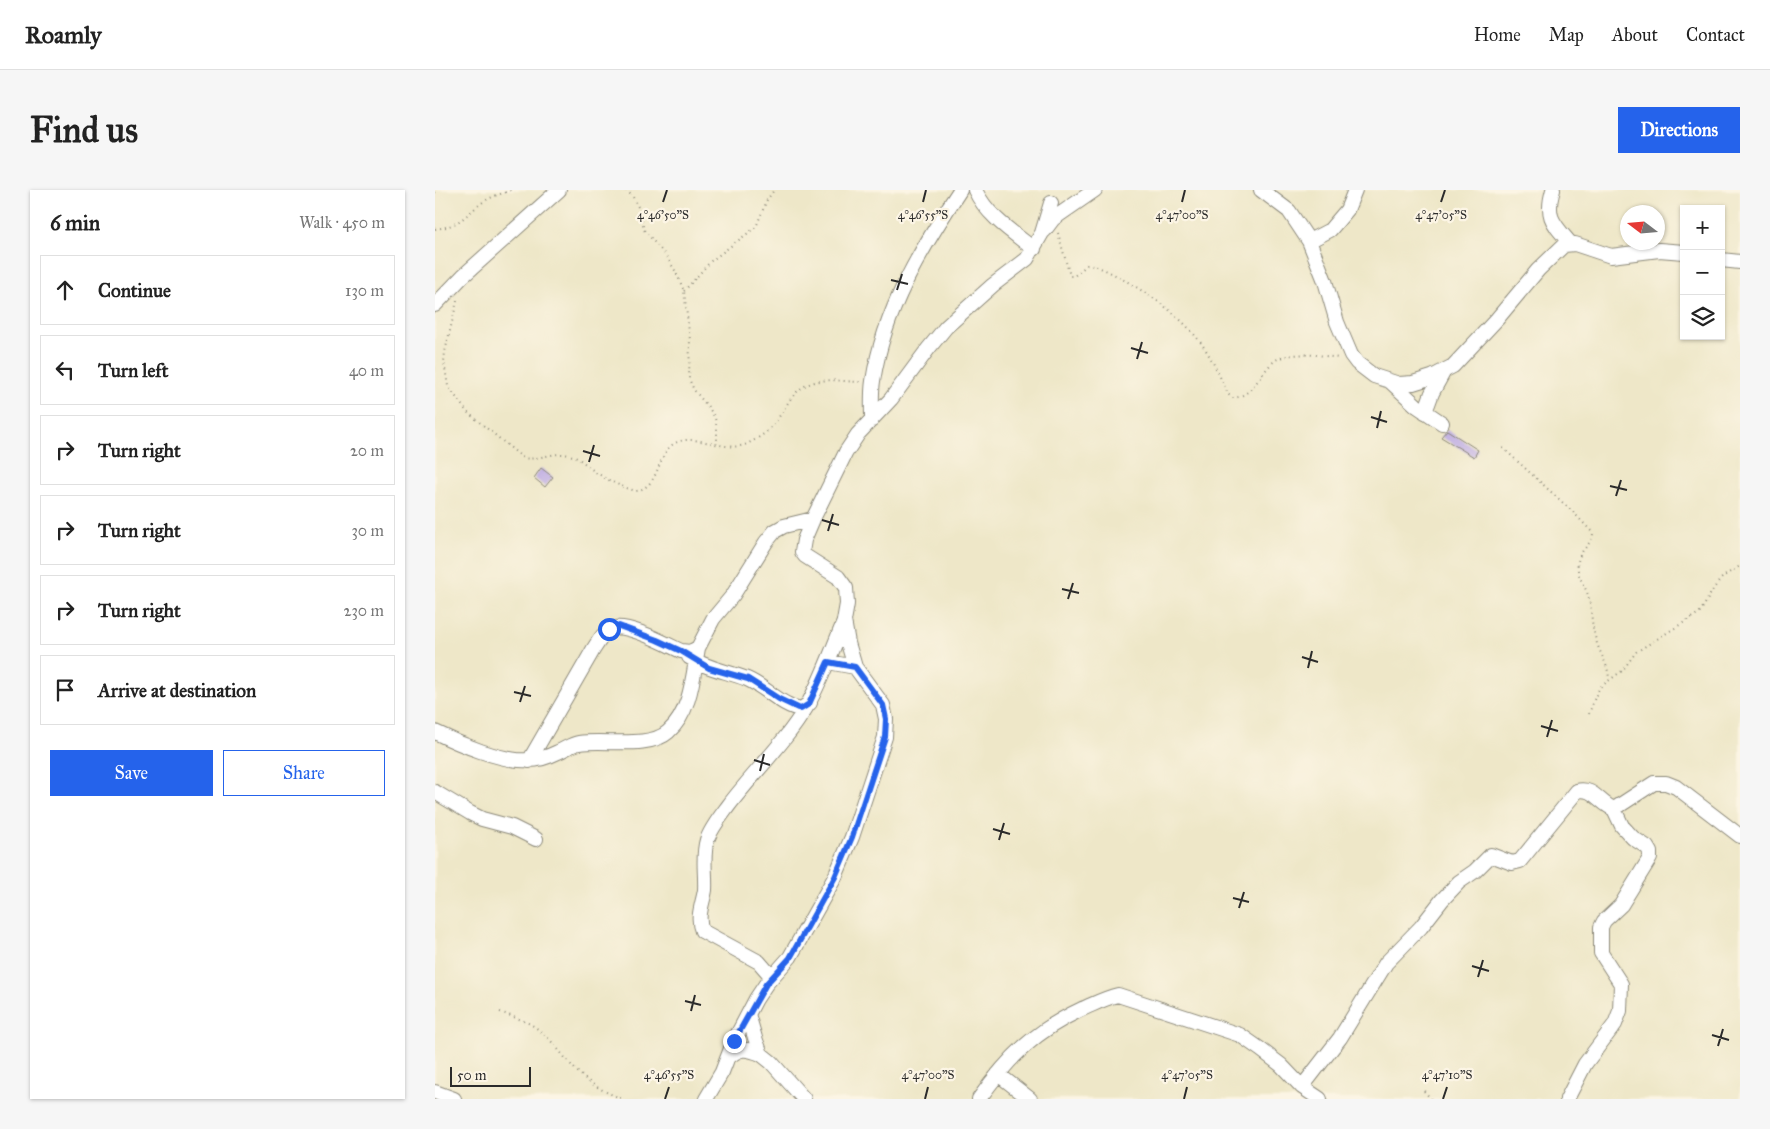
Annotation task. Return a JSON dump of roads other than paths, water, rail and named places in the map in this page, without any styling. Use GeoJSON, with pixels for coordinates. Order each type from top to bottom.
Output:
{"type":"FeatureCollection","features":[{"type":"Feature","properties":{"kind":"street"},"geometry":{"type":"LineString","coordinates":[[436,302],[559,190]]}},
{"type":"Feature","properties":{"kind":"street"},"geometry":{"type":"LineString","coordinates":[[872,420],[873,382],[881,342],[894,305],[905,280],[960,190]]}},
{"type":"Feature","properties":{"kind":"street"},"geometry":{"type":"LineString","coordinates":[[975,190],[986,209],[1033,249]]}},
{"type":"Feature","properties":{"kind":"street"},"geometry":{"type":"LineString","coordinates":[[529,760],[601,637],[609,629],[619,626],[681,651],[697,655],[709,668],[748,679],[779,699],[798,708],[801,709],[812,700],[844,621],[847,604],[846,588],[838,577],[812,562],[802,552],[804,540],[813,519],[846,452],[858,434],[891,399],[946,327],[993,285],[1027,259],[1042,233],[1053,219],[1095,190]]}},
{"type":"Feature","properties":{"kind":"street"},"geometry":{"type":"LineString","coordinates":[[1261,190],[1289,211],[1309,241],[1325,281],[1345,344],[1351,355],[1357,363],[1374,376],[1399,384],[1413,383],[1453,366],[1563,245],[1571,244],[1611,256],[1659,250],[1680,252]]}},
{"type":"Feature","properties":{"kind":"street"},"geometry":{"type":"LineString","coordinates":[[1309,241],[1331,230],[1347,210],[1355,190]]}},
{"type":"Feature","properties":{"kind":"street"},"geometry":{"type":"LineString","coordinates":[[1553,190],[1549,202],[1550,214],[1571,244]]}},
{"type":"Feature","properties":{"kind":"street"},"geometry":{"type":"LineString","coordinates":[[1042,233],[1048,196]]}},
{"type":"Feature","properties":{"kind":"street"},"geometry":{"type":"LineString","coordinates":[[1048,196],[1053,219]]}},
{"type":"Feature","properties":{"kind":"street"},"geometry":{"type":"LineString","coordinates":[[1725,260],[1740,262]]}},
{"type":"Feature","properties":{"kind":"street"},"geometry":{"type":"LineString","coordinates":[[1425,412],[1432,393],[1444,371]]}},
{"type":"Feature","properties":{"kind":"street"},"geometry":{"type":"LineString","coordinates":[[1391,382],[1425,412],[1442,423]]}},
{"type":"Feature","properties":{"kind":"street"},"geometry":{"type":"LineString","coordinates":[[435,732],[499,757],[529,760],[555,753],[577,743],[638,741],[657,738],[667,733],[679,720],[688,700],[697,655],[713,619],[733,594],[775,531],[784,526],[813,519]]}},
{"type":"Feature","properties":{"kind":"street"},"geometry":{"type":"LineString","coordinates":[[706,1099],[717,1082],[734,1041],[748,1014],[772,977],[790,958],[838,870],[852,837],[885,737],[886,719],[883,705],[855,667],[844,621]]}},
{"type":"Feature","properties":{"kind":"street"},"geometry":{"type":"LineString","coordinates":[[772,977],[759,962],[701,930],[699,918],[705,892],[705,849],[707,838],[747,781],[791,728],[806,706],[820,680],[844,621]]}},
{"type":"Feature","properties":{"kind":"street"},"geometry":{"type":"LineString","coordinates":[[828,662],[855,667]]}},
{"type":"Feature","properties":{"kind":"street"},"geometry":{"type":"LineString","coordinates":[[1614,808],[1654,783],[1666,783],[1676,787],[1740,836]]}},
{"type":"Feature","properties":{"kind":"street"},"geometry":{"type":"LineString","coordinates":[[1302,1087],[1340,1038],[1386,963],[1421,927],[1442,900],[1459,882],[1475,871],[1491,855],[1512,863],[1520,861],[1577,791],[1582,789],[1614,808],[1623,826],[1633,838],[1647,847],[1650,852],[1650,858],[1621,905],[1604,921],[1601,927],[1601,953],[1621,984],[1620,1011],[1615,1024],[1585,1064],[1567,1099]]}},
{"type":"Feature","properties":{"kind":"street"},"geometry":{"type":"LineString","coordinates":[[435,792],[470,813],[511,827],[536,839]]}},
{"type":"Feature","properties":{"kind":"street"},"geometry":{"type":"LineString","coordinates":[[979,1099],[998,1074],[1033,1037],[1050,1026],[1094,1004],[1118,995],[1240,1035],[1281,1065],[1302,1087],[1320,1099]]}},
{"type":"Feature","properties":{"kind":"street"},"geometry":{"type":"LineString","coordinates":[[748,1014],[761,1054]]}},
{"type":"Feature","properties":{"kind":"street"},"geometry":{"type":"LineString","coordinates":[[727,1059],[735,1051],[751,1050],[761,1054],[771,1062],[805,1099]]}},
{"type":"Feature","properties":{"kind":"street"},"geometry":{"type":"LineString","coordinates":[[998,1074],[1030,1099]]}},
{"type":"Feature","properties":{"kind":"street"},"geometry":{"type":"LineString","coordinates":[[435,1092],[454,1099]]}}]}
